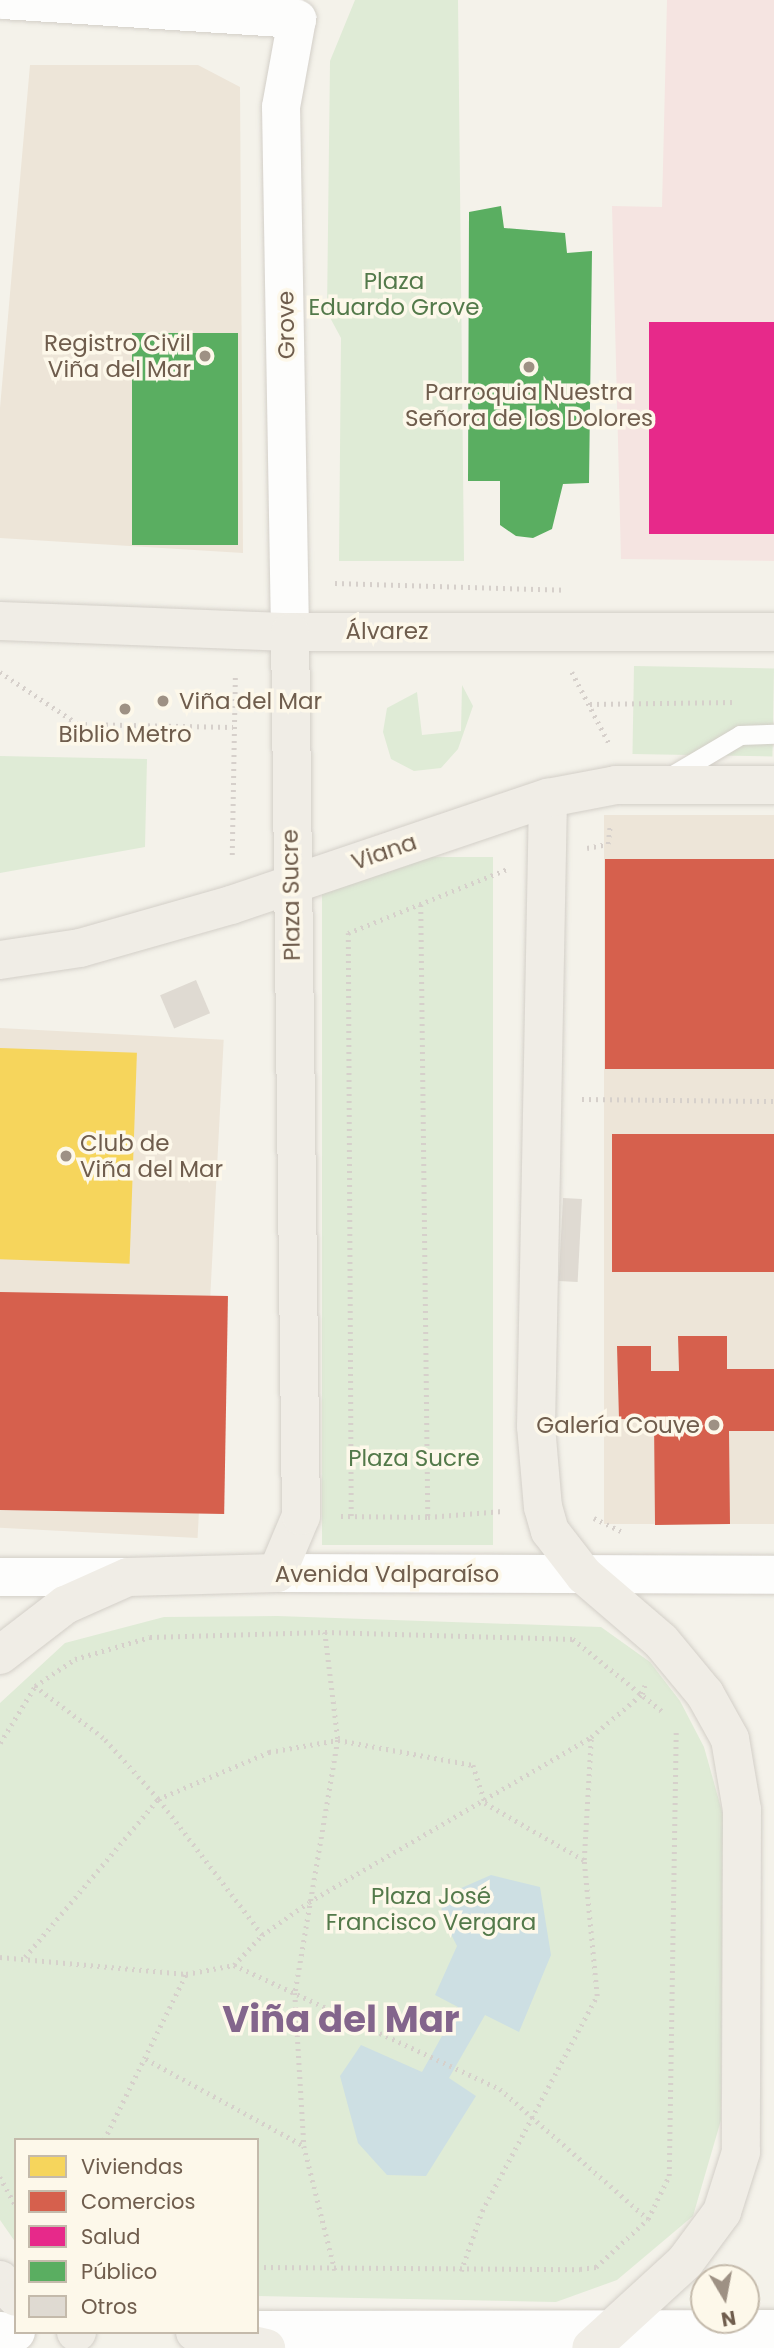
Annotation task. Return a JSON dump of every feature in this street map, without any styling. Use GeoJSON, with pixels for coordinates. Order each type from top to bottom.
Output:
{"type":"FeatureCollection","features":[{"type":"Feature","properties":{"kind":"main road","name":"Álvarez"},"geometry":{"type":"LineString","coordinates":[[0,621],[290,632],[774,632]]}},
{"type":"Feature","properties":{"kind":"main road","name":"Plaza Sucre"},"geometry":{"type":"LineString","coordinates":[[277,1573],[301,1516],[301,1303],[290,884],[290,632]]}},
{"type":"Feature","properties":{"kind":"main road","name":"Viana"},"geometry":{"type":"LineString","coordinates":[[0,960],[80,948],[290,884],[548,798],[616,785],[774,785]]}},
{"type":"Feature","properties":{"kind":"main road"},"geometry":{"type":"LineString","coordinates":[[548,798],[536,1426],[542,1507],[550,1531],[584,1576],[661,1641],[705,1694],[730,1738],[742,1810],[741,2152],[722,2212],[685,2262],[607,2342]]}},
{"type":"Feature","properties":{"kind":"main road","name":"Avenida Valparaíso"},"geometry":{"type":"LineString","coordinates":[[128,1577],[277,1573]]}},
{"type":"Feature","properties":{"kind":"main road"},"geometry":{"type":"LineString","coordinates":[[12,1669],[65,1605],[128,1577]]}},
{"type":"Feature","properties":{"kind":"main road"},"geometry":{"type":"LineString","coordinates":[[0,2280],[14,2295]]}},
{"type":"Feature","properties":{"kind":"main road"},"geometry":{"type":"LineString","coordinates":[[204,2334],[266,2348]]}},
{"type":"Feature","properties":{"kind":"street"},"geometry":{"type":"LineString","coordinates":[[3,0],[308,10]]}},
{"type":"Feature","properties":{"kind":"street","name":"Grove"},"geometry":{"type":"LineString","coordinates":[[290,632],[281,107],[308,10]]}},
{"type":"Feature","properties":{"kind":"street","name":"Avenida Valparaíso"},"geometry":{"type":"LineString","coordinates":[[277,1573],[774,1575]]}},
{"type":"Feature","properties":{"kind":"street","name":"Avenida Valparaíso"},"geometry":{"type":"LineString","coordinates":[[0,1577],[128,1577]]}},
{"type":"Feature","properties":{"kind":"street"},"geometry":{"type":"LineString","coordinates":[[259,2330],[607,2342],[774,2329]]}},
{"type":"Feature","properties":{"kind":"lane"},"geometry":{"type":"LineString","coordinates":[[656,785],[740,734],[774,734]]}},
{"type":"Feature","properties":{"kind":"lane"},"geometry":{"type":"LineString","coordinates":[[186,2334],[201,2348]]}},
{"type":"Feature","properties":{"kind":"path"},"geometry":{"type":"LineString","coordinates":[[0,673],[78,724],[233,727]]}},
{"type":"Feature","properties":{"kind":"path"},"geometry":{"type":"LineString","coordinates":[[232,855],[235,675]]}},
{"type":"Feature","properties":{"kind":"path"},"geometry":{"type":"LineString","coordinates":[[590,704],[748,702]]}},
{"type":"Feature","properties":{"kind":"path"},"geometry":{"type":"LineString","coordinates":[[351,1516],[348,933],[421,905],[484,876],[547,856],[608,844]]}},
{"type":"Feature","properties":{"kind":"path"},"geometry":{"type":"LineString","coordinates":[[421,905],[428,1517]]}},
{"type":"Feature","properties":{"kind":"path"},"geometry":{"type":"LineString","coordinates":[[541,1099],[774,1101]]}},
{"type":"Feature","properties":{"kind":"path"},"geometry":{"type":"LineString","coordinates":[[301,1516],[428,1517],[542,1507],[593,1517],[628,1535]]}},
{"type":"Feature","properties":{"kind":"path"},"geometry":{"type":"LineString","coordinates":[[325,1632],[338,1740],[295,1993],[304,2146],[335,2270]]}},
{"type":"Feature","properties":{"kind":"path"},"geometry":{"type":"LineString","coordinates":[[0,1743],[35,1686],[75,1659],[150,1637],[325,1632],[573,1639],[667,1715]]}},
{"type":"Feature","properties":{"kind":"path"},"geometry":{"type":"LineString","coordinates":[[234,1965],[262,1936],[309,1902],[485,1803],[591,1737],[642,1694],[661,1641]]}},
{"type":"Feature","properties":{"kind":"path"},"geometry":{"type":"LineString","coordinates":[[12,1669],[103,1738],[158,1799],[262,1936]]}},
{"type":"Feature","properties":{"kind":"path"},"geometry":{"type":"LineString","coordinates":[[259,2267],[461,2271],[596,2267],[648,2219],[669,2176],[676,1722]]}},
{"type":"Feature","properties":{"kind":"path"},"geometry":{"type":"LineString","coordinates":[[461,2271],[482,2210],[597,1996],[584,1860],[591,1737]]}},
{"type":"Feature","properties":{"kind":"path"},"geometry":{"type":"LineString","coordinates":[[25,1957],[158,1799],[269,1752],[338,1740],[472,1766],[485,1803],[584,1860]]}},
{"type":"Feature","properties":{"kind":"path"},"geometry":{"type":"LineString","coordinates":[[0,1957],[25,1957],[186,1974],[234,1965],[500,2088],[532,2113],[648,2219]]}},
{"type":"Feature","properties":{"kind":"path"},"geometry":{"type":"LineString","coordinates":[[105,2138],[186,1974]]}},
{"type":"Feature","properties":{"kind":"path"},"geometry":{"type":"LineString","coordinates":[[146,2059],[304,2146]]}},
{"type":"Feature","properties":{"kind":"path"},"geometry":{"type":"LineString","coordinates":[[0,2177],[14,2202]]}},
{"type":"Feature","properties":{"kind":"shaded area"},"geometry":{"type":"Polygon","coordinates":[[[667,0],[774,0],[774,561],[621,559],[612,206],[662,207],[667,0]]]}},
{"type":"Feature","properties":{"kind":"shaded area"},"geometry":{"type":"Polygon","coordinates":[[[30,65],[198,65],[240,87],[243,553],[0,538],[0,408],[30,65]]]}},
{"type":"Feature","properties":{"kind":"shaded area"},"geometry":{"type":"Polygon","coordinates":[[[604,815],[774,815],[774,1524],[604,1524],[604,815]]]}},
{"type":"Feature","properties":{"kind":"shaded area"},"geometry":{"type":"Polygon","coordinates":[[[0,1028],[224,1040],[198,1538],[0,1528],[0,1028]]]}},
{"type":"Feature","properties":{"kind":"shaded area"},"geometry":{"type":"Polygon","coordinates":[[[491,1875],[540,1887],[551,1955],[519,2032],[485,2015],[449,2078],[476,2096],[426,2176],[387,2175],[358,2143],[340,2076],[361,2045],[422,2072],[458,2007],[435,1995],[457,1946],[441,1915],[443,1896],[491,1875]]]}},
{"type":"Feature","properties":{"kind":"green space","name":"Plaza Eduardo Grove"},"geometry":{"type":"Polygon","coordinates":[[[355,0],[458,0],[464,561],[339,561],[341,338],[327,312],[330,61],[355,0]]]}},
{"type":"Feature","properties":{"kind":"green space"},"geometry":{"type":"Polygon","coordinates":[[[634,666],[774,668],[772,756],[632,754],[634,666]]]}},
{"type":"Feature","properties":{"kind":"green space"},"geometry":{"type":"Polygon","coordinates":[[[462,685],[473,706],[458,749],[441,768],[414,771],[391,759],[383,732],[387,708],[417,692],[422,735],[461,731],[462,685]]]}},
{"type":"Feature","properties":{"kind":"green space"},"geometry":{"type":"Polygon","coordinates":[[[0,756],[147,759],[145,847],[0,873],[0,756]]]}},
{"type":"Feature","properties":{"kind":"green space","name":"Plaza Sucre"},"geometry":{"type":"Polygon","coordinates":[[[322,857],[493,857],[493,1545],[322,1545],[322,857]]]}},
{"type":"Feature","properties":{"kind":"green space","name":"Plaza José Francisco Vergara"},"geometry":{"type":"Polygon","coordinates":[[[277,1616],[601,1627],[650,1662],[680,1701],[704,1747],[723,1815],[721,2120],[693,2216],[617,2280],[556,2302],[259,2296],[259,2138],[14,2138],[14,2240],[0,2220],[0,1703],[65,1643],[164,1617],[277,1616]]]}},
{"type":"Feature","properties":{"kind":"building: Viviendas","name":"Club de Viña del Mar"},"geometry":{"type":"Polygon","coordinates":[[[0,1048],[137,1053],[130,1264],[0,1259],[0,1048]]]}},
{"type":"Feature","properties":{"kind":"building: Comercios"},"geometry":{"type":"Polygon","coordinates":[[[605,859],[774,859],[774,1069],[605,1069],[605,859]]]}},
{"type":"Feature","properties":{"kind":"building: Comercios"},"geometry":{"type":"Polygon","coordinates":[[[612,1134],[774,1134],[774,1272],[612,1272],[612,1134]]]}},
{"type":"Feature","properties":{"kind":"building: Comercios"},"geometry":{"type":"Polygon","coordinates":[[[0,1292],[228,1296],[224,1514],[0,1510],[0,1292]]]}},
{"type":"Feature","properties":{"kind":"building: Comercios","name":"Galería Couve"},"geometry":{"type":"Polygon","coordinates":[[[678,1336],[727,1336],[727,1369],[774,1369],[774,1431],[729,1431],[730,1524],[655,1525],[654,1420],[619,1419],[617,1346],[651,1346],[651,1371],[679,1371],[678,1336]]]}},
{"type":"Feature","properties":{"kind":"building: Salud"},"geometry":{"type":"Polygon","coordinates":[[[649,322],[774,322],[774,534],[649,534],[649,322]]]}},
{"type":"Feature","properties":{"kind":"building: Público","name":"Parroquia Nuestra Señora de los Dolores"},"geometry":{"type":"Polygon","coordinates":[[[501,206],[504,228],[565,233],[567,253],[592,251],[589,483],[563,484],[552,529],[533,538],[516,536],[500,525],[500,481],[468,481],[469,212],[501,206]]]}},
{"type":"Feature","properties":{"kind":"building: Público"},"geometry":{"type":"Polygon","coordinates":[[[132,333],[238,333],[238,545],[132,545],[132,333]]]}},
{"type":"Feature","properties":{"kind":"building: Otros"},"geometry":{"type":"Polygon","coordinates":[[[196,980],[210,1013],[174,1028],[160,995],[196,980]]]}},
{"type":"Feature","properties":{"kind":"building: Otros"},"geometry":{"type":"Polygon","coordinates":[[[563,1198],[582,1199],[578,1282],[559,1281],[563,1198]]]}},
{"type":"Feature","properties":{"kind":"place","name":"Registro Civil Viña del Mar"},"geometry":{"type":"Point","coordinates":[205,356]}},
{"type":"Feature","properties":{"kind":"place","name":"Parroquia Nuestra Señora de los Dolores"},"geometry":{"type":"Point","coordinates":[529,367]}},
{"type":"Feature","properties":{"kind":"place","name":"Viña del Mar"},"geometry":{"type":"Point","coordinates":[163,701]}},
{"type":"Feature","properties":{"kind":"place","name":"Biblio Metro"},"geometry":{"type":"Point","coordinates":[125,709]}},
{"type":"Feature","properties":{"kind":"place","name":"Club de Viña del Mar"},"geometry":{"type":"Point","coordinates":[66,1156]}},
{"type":"Feature","properties":{"kind":"place","name":"Galería Couve"},"geometry":{"type":"Point","coordinates":[714,1425]}},
{"type":"Feature","properties":{"kind":"district","name":"Viña del Mar"},"geometry":{"type":"Point","coordinates":[341,2019]}}]}
